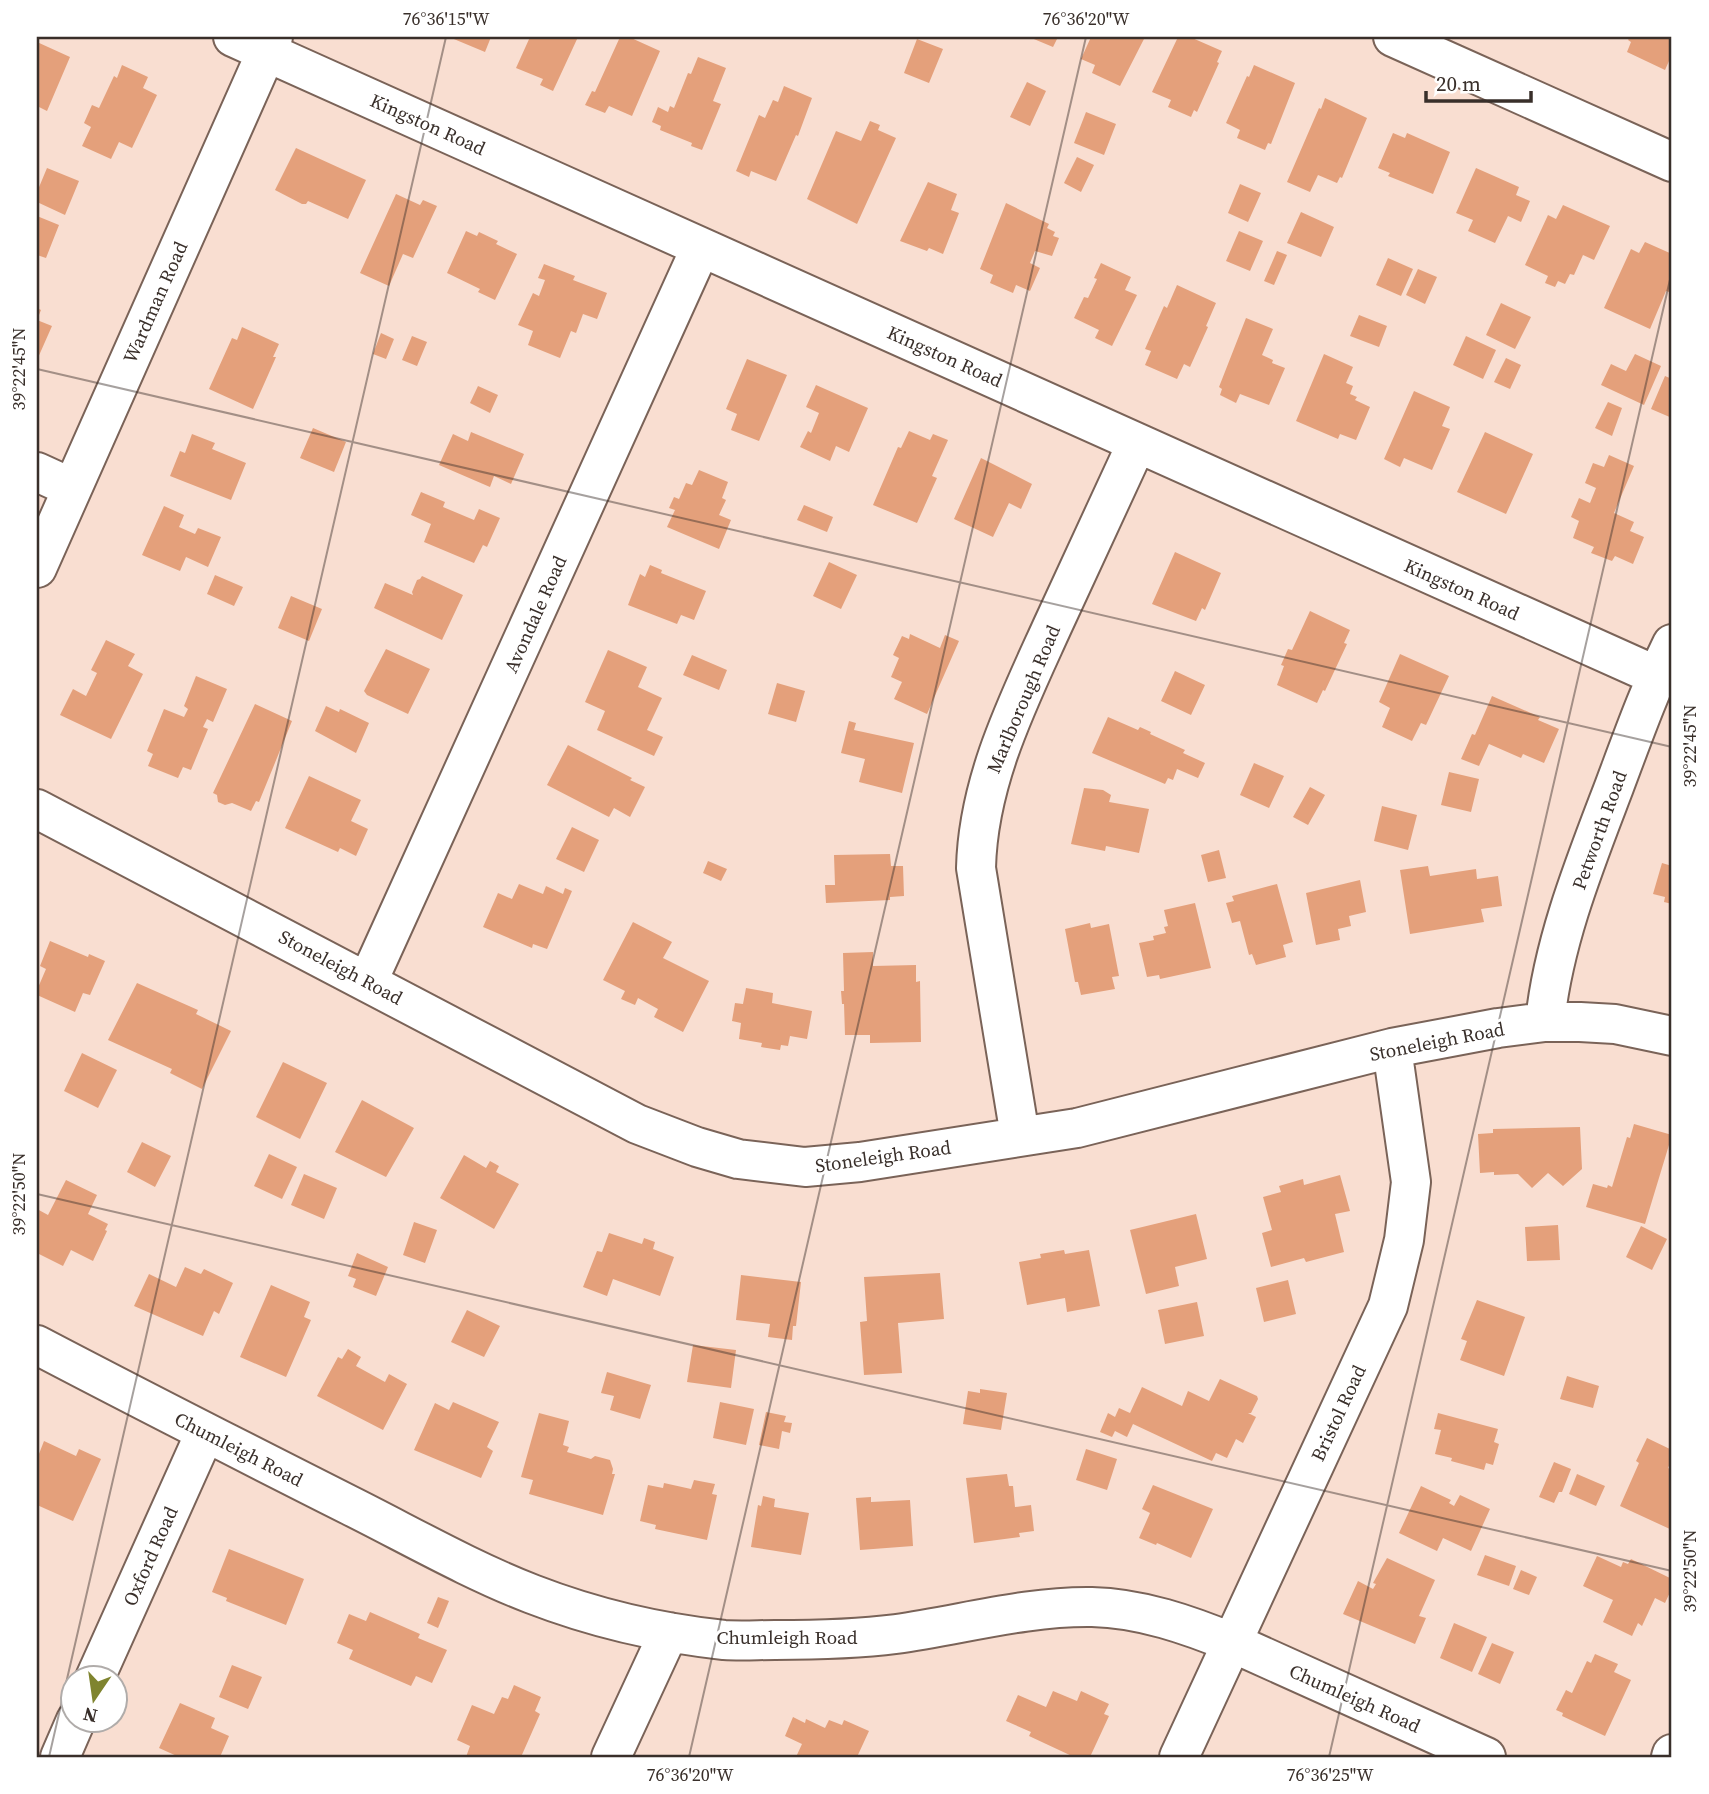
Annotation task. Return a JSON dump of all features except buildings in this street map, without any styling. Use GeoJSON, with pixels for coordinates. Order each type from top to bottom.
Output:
{"type":"FeatureCollection","features":[{"type":"Feature","properties":{"kind":"street"},"geometry":{"type":"LineString","coordinates":[[1393,37],[1672,162]]}},
{"type":"Feature","properties":{"kind":"street","name":"Kingston Road"},"geometry":{"type":"LineString","coordinates":[[257,42],[701,247],[1137,443],[1664,660]]}},
{"type":"Feature","properties":{"kind":"street","name":"Wardman Road"},"geometry":{"type":"LineString","coordinates":[[37,568],[257,42]]}},
{"type":"Feature","properties":{"kind":"street","name":"Avondale Road"},"geometry":{"type":"LineString","coordinates":[[368,981],[701,247]]}},
{"type":"Feature","properties":{"kind":"street","name":"Marlborough Road"},"geometry":{"type":"LineString","coordinates":[[1020,1136],[976,868],[981,812],[997,755],[1032,671],[1137,443]]}},
{"type":"Feature","properties":{"kind":"street"},"geometry":{"type":"LineString","coordinates":[[37,472],[72,488]]}},
{"type":"Feature","properties":{"kind":"street","name":"Petworth Road"},"geometry":{"type":"LineString","coordinates":[[1545,1022],[1549,983],[1564,930],[1596,833],[1664,660]]}},
{"type":"Feature","properties":{"kind":"street","name":"Stoneleigh Road"},"geometry":{"type":"LineString","coordinates":[[37,809],[637,1124],[738,1159],[805,1167],[819,1166],[1077,1128],[1392,1048],[1498,1028],[1545,1022],[1615,1024],[1672,1036]]}},
{"type":"Feature","properties":{"kind":"street","name":"Bristol Road"},"geometry":{"type":"LineString","coordinates":[[1179,1757],[1388,1306],[1404,1240],[1411,1182],[1392,1048]]}},
{"type":"Feature","properties":{"kind":"street","name":"Chumleigh Road"},"geometry":{"type":"LineString","coordinates":[[37,1345],[205,1433],[531,1594],[598,1616],[669,1632],[728,1640],[822,1639],[895,1634],[983,1618],[1090,1607],[1119,1609],[1195,1628],[1233,1643],[1486,1757]]}},
{"type":"Feature","properties":{"kind":"street","name":"Oxford Road"},"geometry":{"type":"LineString","coordinates":[[101,1664],[205,1433]]}},
{"type":"Feature","properties":{"kind":"street"},"geometry":{"type":"LineString","coordinates":[[611,1757],[669,1632]]}},
{"type":"Feature","properties":{"kind":"street"},"geometry":{"type":"LineString","coordinates":[[60,1757],[70,1734]]}}]}
